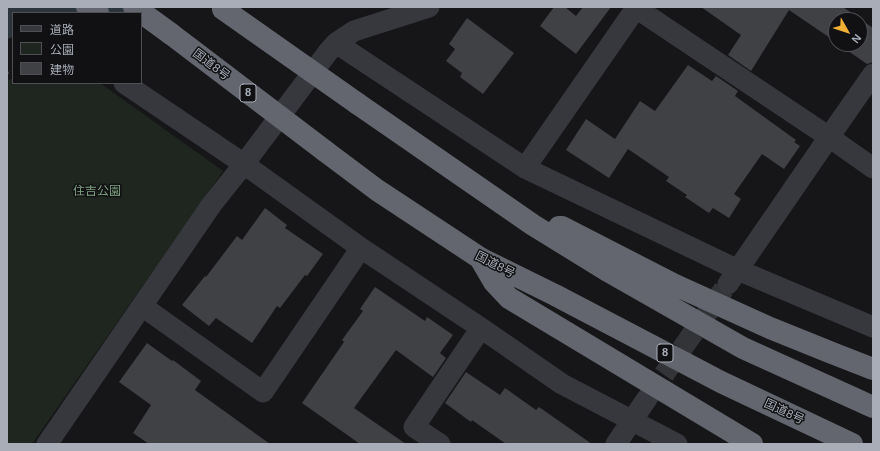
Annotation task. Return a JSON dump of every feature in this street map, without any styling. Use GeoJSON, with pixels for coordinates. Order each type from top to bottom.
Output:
{"type":"FeatureCollection","features":[{"type":"Feature","properties":{"kind":"highway"},"geometry":{"type":"LineString","coordinates":[[87,7],[96,12]]}},
{"type":"Feature","properties":{"kind":"highway"},"geometry":{"type":"LineString","coordinates":[[222,8],[533,225],[606,270],[743,348],[873,408]]}},
{"type":"Feature","properties":{"kind":"highway","name":"国道8号"},"geometry":{"type":"LineString","coordinates":[[142,13],[376,190],[480,258],[555,295],[721,382],[852,444]]}},
{"type":"Feature","properties":{"kind":"highway","name":"国道8号"},"geometry":{"type":"LineString","coordinates":[[142,30],[171,34]]}},
{"type":"Feature","properties":{"kind":"highway"},"geometry":{"type":"LineString","coordinates":[[533,225],[562,227],[675,285],[770,328],[873,369]]}},
{"type":"Feature","properties":{"kind":"highway","name":"8"},"geometry":{"type":"LineString","coordinates":[[480,258],[494,282],[509,298],[752,444]]}},
{"type":"Feature","properties":{"kind":"street"},"geometry":{"type":"LineString","coordinates":[[47,444],[212,204],[328,52],[336,43],[354,31],[429,7]]}},
{"type":"Feature","properties":{"kind":"street"},"geometry":{"type":"LineString","coordinates":[[525,168],[636,8],[873,168]]}},
{"type":"Feature","properties":{"kind":"street"},"geometry":{"type":"LineString","coordinates":[[336,43],[525,168],[733,277],[873,327]]}},
{"type":"Feature","properties":{"kind":"street"},"geometry":{"type":"LineString","coordinates":[[733,277],[873,74]]}},
{"type":"Feature","properties":{"kind":"street"},"geometry":{"type":"LineString","coordinates":[[125,84],[244,164],[361,248],[562,384],[676,444]]}},
{"type":"Feature","properties":{"kind":"street"},"geometry":{"type":"LineString","coordinates":[[142,306],[263,392],[361,248]]}},
{"type":"Feature","properties":{"kind":"street"},"geometry":{"type":"LineString","coordinates":[[440,444],[414,426],[481,328]]}},
{"type":"Feature","properties":{"kind":"street"},"geometry":{"type":"LineString","coordinates":[[616,444],[646,400]]}},
{"type":"Feature","properties":{"kind":"green space","name":"住吉公園"},"geometry":{"type":"Polygon","coordinates":[[[12,79],[12,84],[101,84],[223,171],[32,444],[7,444],[7,80],[12,79]]]}},
{"type":"Feature","properties":{"kind":"shaded area"},"geometry":{"type":"Polygon","coordinates":[[[7,7],[151,7],[128,12],[12,12],[12,37],[7,39],[7,7]]]}},
{"type":"Feature","properties":{"kind":"building"},"geometry":{"type":"Polygon","coordinates":[[[554,7],[565,7],[576,16],[583,7],[611,7],[576,54],[540,26],[554,7]]]}},
{"type":"Feature","properties":{"kind":"building"},"geometry":{"type":"Polygon","coordinates":[[[701,7],[843,7],[850,12],[828,12],[828,37],[789,10],[751,71],[728,55],[741,35],[701,7]]]}},
{"type":"Feature","properties":{"kind":"building"},"geometry":{"type":"Polygon","coordinates":[[[467,18],[514,53],[483,94],[460,77],[462,73],[446,61],[455,49],[449,44],[467,18]]]}},
{"type":"Feature","properties":{"kind":"building"},"geometry":{"type":"Polygon","coordinates":[[[868,24],[873,28],[873,62],[867,64],[850,52],[868,52],[868,24]]]}},
{"type":"Feature","properties":{"kind":"building"},"geometry":{"type":"Polygon","coordinates":[[[688,65],[712,81],[716,76],[738,91],[735,96],[796,140],[794,142],[800,146],[784,169],[762,154],[734,194],[741,199],[729,218],[713,208],[709,213],[685,197],[687,195],[666,181],[669,177],[628,149],[609,178],[566,150],[586,119],[615,139],[640,101],[655,111],[688,65]]]}},
{"type":"Feature","properties":{"kind":"building"},"geometry":{"type":"Polygon","coordinates":[[[265,208],[287,225],[285,228],[323,254],[280,308],[277,306],[252,343],[216,318],[209,326],[182,305],[205,276],[206,277],[237,236],[242,240],[265,208]]]}},
{"type":"Feature","properties":{"kind":"building"},"geometry":{"type":"Polygon","coordinates":[[[375,287],[425,321],[427,317],[453,335],[440,353],[446,358],[433,377],[396,350],[354,408],[406,444],[360,444],[302,403],[344,342],[342,340],[363,311],[360,309],[375,287]]]}},
{"type":"Feature","properties":{"kind":"building"},"geometry":{"type":"Polygon","coordinates":[[[147,343],[201,381],[195,390],[270,444],[149,444],[133,433],[151,405],[119,382],[147,343]]]}},
{"type":"Feature","properties":{"kind":"building"},"geometry":{"type":"Polygon","coordinates":[[[466,372],[500,395],[505,388],[536,410],[539,407],[592,444],[506,444],[472,420],[471,422],[445,403],[466,372]]]}},
{"type":"Feature","properties":{"kind":"tunnel"},"geometry":{"type":"LineString","coordinates":[[646,400],[724,289]]}}]}
